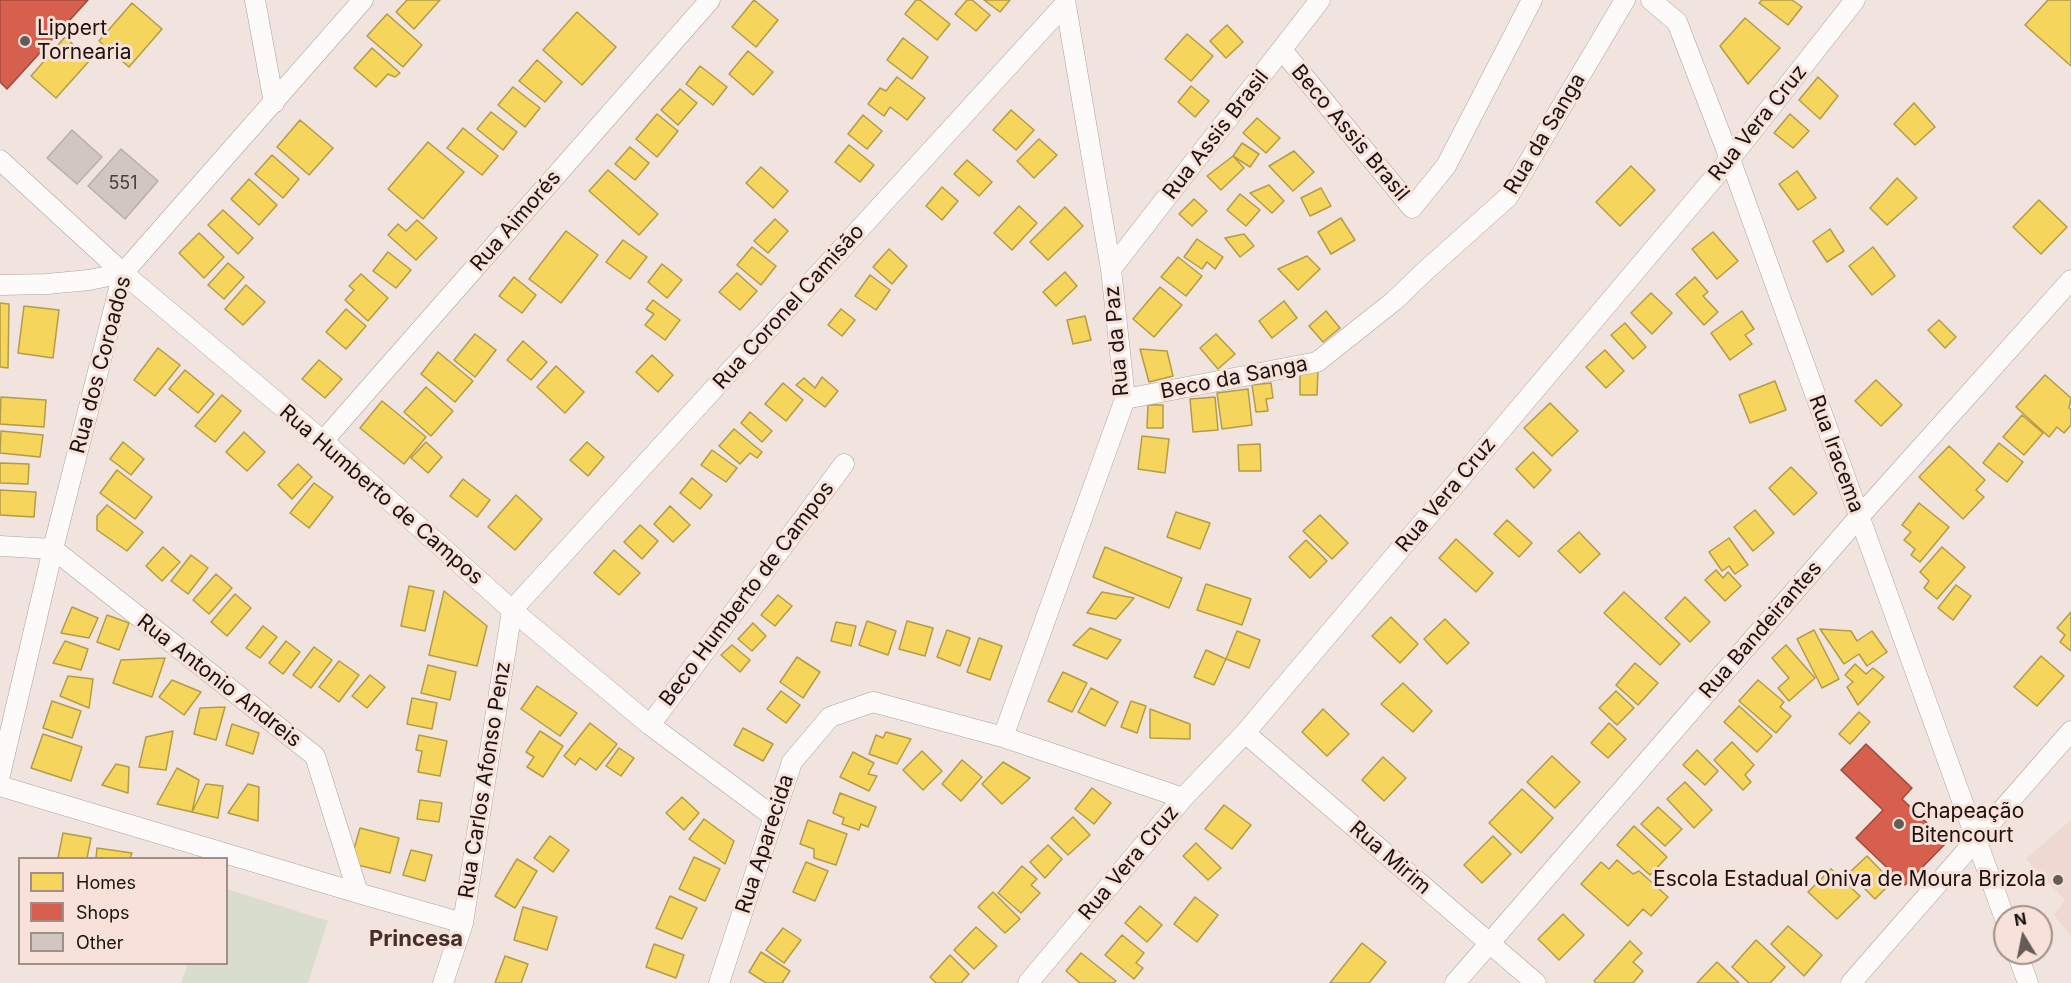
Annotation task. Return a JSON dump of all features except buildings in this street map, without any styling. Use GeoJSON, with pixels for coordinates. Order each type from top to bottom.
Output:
{"type":"FeatureCollection","features":[{"type":"Feature","properties":{"kind":"street"},"geometry":{"type":"LineString","coordinates":[[255,0],[274,103]]}},
{"type":"Feature","properties":{"kind":"street","name":"Rua dos Coroados"},"geometry":{"type":"LineString","coordinates":[[0,775],[53,549],[123,273],[363,0]]}},
{"type":"Feature","properties":{"kind":"street","name":"Rua Assis Brasil"},"geometry":{"type":"LineString","coordinates":[[1111,269],[1320,0]]}},
{"type":"Feature","properties":{"kind":"street","name":"Beco Assis Brasil"},"geometry":{"type":"LineString","coordinates":[[1282,50],[1412,208],[1446,166],[1532,0]]}},
{"type":"Feature","properties":{"kind":"street","name":"Rua da Sanga"},"geometry":{"type":"LineString","coordinates":[[1394,302],[1508,197],[1624,0]]}},
{"type":"Feature","properties":{"kind":"street","name":"Rua Iracema"},"geometry":{"type":"LineString","coordinates":[[1651,0],[1677,22],[1730,159],[2000,905]]}},
{"type":"Feature","properties":{"kind":"street","name":"Rua Vera Cruz"},"geometry":{"type":"LineString","coordinates":[[1028,983],[1183,798],[1245,733],[1730,159],[1855,0]]}},
{"type":"Feature","properties":{"kind":"street","name":"Rua da Paz"},"geometry":{"type":"LineString","coordinates":[[1002,737],[1125,399],[1111,269],[1065,2]]}},
{"type":"Feature","properties":{"kind":"street","name":"Rua Coronel Camisão"},"geometry":{"type":"LineString","coordinates":[[512,610],[1065,2]]}},
{"type":"Feature","properties":{"kind":"street","name":"Rua Aimorés"},"geometry":{"type":"LineString","coordinates":[[323,441],[703,3]]}},
{"type":"Feature","properties":{"kind":"street","name":"Rua Humberto de Campos"},"geometry":{"type":"LineString","coordinates":[[0,160],[123,273],[323,441],[512,610],[650,725],[774,817]]}},
{"type":"Feature","properties":{"kind":"street"},"geometry":{"type":"LineString","coordinates":[[0,285],[89,280],[123,273]]}},
{"type":"Feature","properties":{"kind":"street","name":"Rua Bandeirantes"},"geometry":{"type":"LineString","coordinates":[[1455,983],[1859,517],[2071,280]]}},
{"type":"Feature","properties":{"kind":"street","name":"Beco da Sanga"},"geometry":{"type":"LineString","coordinates":[[1125,399],[1317,362],[1394,302]]}},
{"type":"Feature","properties":{"kind":"street","name":"Beco Humberto de Campos"},"geometry":{"type":"LineString","coordinates":[[650,725],[844,464]]}},
{"type":"Feature","properties":{"kind":"street"},"geometry":{"type":"LineString","coordinates":[[0,546],[53,549]]}},
{"type":"Feature","properties":{"kind":"street","name":"Rua Antonio Andreis"},"geometry":{"type":"LineString","coordinates":[[53,549],[315,756],[358,893]]}},
{"type":"Feature","properties":{"kind":"street","name":"Rua Carlos Afonso Penz"},"geometry":{"type":"LineString","coordinates":[[443,983],[463,922],[512,610]]}},
{"type":"Feature","properties":{"kind":"street","name":"Rua Aparecida"},"geometry":{"type":"LineString","coordinates":[[719,983],[792,762],[830,717],[873,702],[1002,737]]}},
{"type":"Feature","properties":{"kind":"street"},"geometry":{"type":"LineString","coordinates":[[1851,983],[2071,731]]}},
{"type":"Feature","properties":{"kind":"street","name":"Rua Mirim"},"geometry":{"type":"LineString","coordinates":[[1245,733],[1536,983]]}},
{"type":"Feature","properties":{"kind":"street"},"geometry":{"type":"LineString","coordinates":[[1002,737],[1183,798]]}},
{"type":"Feature","properties":{"kind":"street"},"geometry":{"type":"LineString","coordinates":[[0,786],[463,922]]}},
{"type":"Feature","properties":{"kind":"street"},"geometry":{"type":"LineString","coordinates":[[2021,965],[2028,983]]}},
{"type":"Feature","properties":{"kind":"shaded area","name":"Escola Estadual Oniva de Moura Brizola"},"geometry":{"type":"Polygon","coordinates":[[[2071,820],[2071,936],[2054,915],[2065,900],[2026,859],[2071,820]]]}},
{"type":"Feature","properties":{"kind":"green space"},"geometry":{"type":"Polygon","coordinates":[[[228,889],[328,921],[308,983],[181,983],[188,965],[228,965],[228,889]]]}},
{"type":"Feature","properties":{"kind":"place","name":"Lippert Tornearia"},"geometry":{"type":"Point","coordinates":[25,41]}},
{"type":"Feature","properties":{"kind":"place","name":"Chapeação Bitencourt"},"geometry":{"type":"Point","coordinates":[1899,824]}},
{"type":"Feature","properties":{"kind":"place","name":"Escola Estadual Oniva de Moura Brizola"},"geometry":{"type":"Point","coordinates":[2058,880]}},
{"type":"Feature","properties":{"kind":"district","name":"Princesa"},"geometry":{"type":"Point","coordinates":[416,939]}}]}
